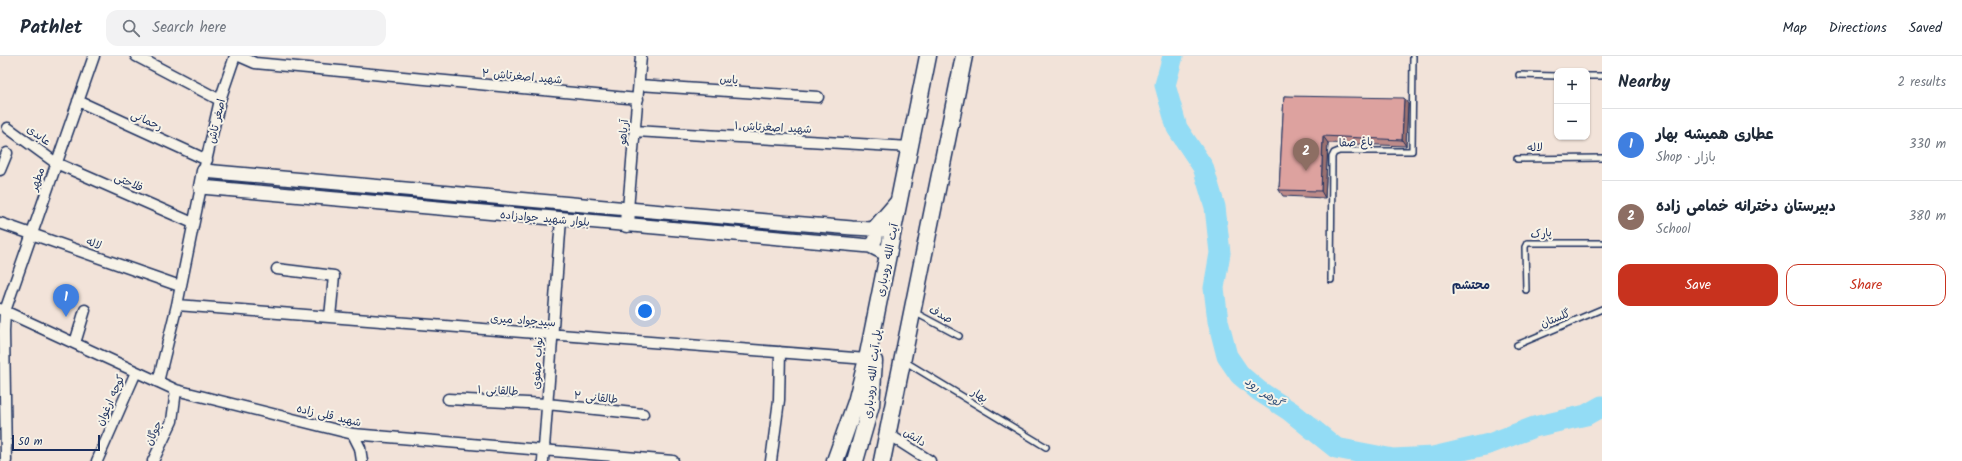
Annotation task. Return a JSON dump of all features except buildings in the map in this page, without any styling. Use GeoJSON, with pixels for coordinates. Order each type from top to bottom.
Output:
{"type":"FeatureCollection","features":[{"type":"Feature","properties":{"kind":"main road","name":"آیت الله رودباری"},"geometry":{"type":"LineString","coordinates":[[835,461],[856,402],[867,358],[928,56]]}},
{"type":"Feature","properties":{"kind":"main road"},"geometry":{"type":"LineString","coordinates":[[882,461],[964,56]]}},
{"type":"Feature","properties":{"kind":"main road","name":"اصغر تاش"},"geometry":{"type":"LineString","coordinates":[[201,188],[206,166]]}},
{"type":"Feature","properties":{"kind":"main road"},"geometry":{"type":"LineString","coordinates":[[627,225],[628,209]]}},
{"type":"Feature","properties":{"kind":"main road","name":"پل آیت الله رودباری"},"geometry":{"type":"LineString","coordinates":[[855,461],[869,414],[874,377],[877,308]]}},
{"type":"Feature","properties":{"kind":"street","name":"مطهر"},"geometry":{"type":"LineString","coordinates":[[6,461],[3,310],[94,56]]}},
{"type":"Feature","properties":{"kind":"street"},"geometry":{"type":"LineString","coordinates":[[136,56],[220,100]]}},
{"type":"Feature","properties":{"kind":"street","name":"اصغر تاش"},"geometry":{"type":"LineString","coordinates":[[206,166],[220,100],[235,56]]}},
{"type":"Feature","properties":{"kind":"street","name":"شهید اصغرتاش ۲"},"geometry":{"type":"LineString","coordinates":[[239,56],[254,64],[638,99]]}},
{"type":"Feature","properties":{"kind":"street","name":"آریاهو"},"geometry":{"type":"LineString","coordinates":[[628,209],[641,56]]}},
{"type":"Feature","properties":{"kind":"street","name":"یاس"},"geometry":{"type":"LineString","coordinates":[[639,86],[818,97]]}},
{"type":"Feature","properties":{"kind":"street","name":"رحمانی"},"geometry":{"type":"LineString","coordinates":[[78,101],[206,166]]}},
{"type":"Feature","properties":{"kind":"street","name":"عابدی"},"geometry":{"type":"LineString","coordinates":[[8,128],[56,163]]}},
{"type":"Feature","properties":{"kind":"street","name":"شهید اصغرتاش ۱"},"geometry":{"type":"LineString","coordinates":[[635,131],[910,147]]}},
{"type":"Feature","properties":{"kind":"street"},"geometry":{"type":"LineString","coordinates":[[0,170],[7,152]]}},
{"type":"Feature","properties":{"kind":"street","name":"فلاحتی"},"geometry":{"type":"LineString","coordinates":[[56,163],[193,223]]}},
{"type":"Feature","properties":{"kind":"street"},"geometry":{"type":"LineString","coordinates":[[206,166],[628,209],[852,228],[893,230]]}},
{"type":"Feature","properties":{"kind":"street"},"geometry":{"type":"LineString","coordinates":[[158,382],[177,305],[201,188]]}},
{"type":"Feature","properties":{"kind":"street","name":"بلوار شهید جوادزاده"},"geometry":{"type":"LineString","coordinates":[[201,188],[870,246],[888,255]]}},
{"type":"Feature","properties":{"kind":"street"},"geometry":{"type":"LineString","coordinates":[[873,229],[899,199]]}},
{"type":"Feature","properties":{"kind":"street","name":"نواب صفوی"},"geometry":{"type":"LineString","coordinates":[[543,461],[551,334],[561,219]]}},
{"type":"Feature","properties":{"kind":"street","name":"لاله"},"geometry":{"type":"LineString","coordinates":[[0,223],[180,286]]}},
{"type":"Feature","properties":{"kind":"street"},"geometry":{"type":"LineString","coordinates":[[870,246],[876,240],[873,229]]}},
{"type":"Feature","properties":{"kind":"street"},"geometry":{"type":"LineString","coordinates":[[277,269],[334,276],[330,317]]}},
{"type":"Feature","properties":{"kind":"street","name":"سیدجواد میری"},"geometry":{"type":"LineString","coordinates":[[177,305],[867,358]]}},
{"type":"Feature","properties":{"kind":"street","name":"شهید قلی زاده"},"geometry":{"type":"LineString","coordinates":[[3,310],[176,390],[352,434],[673,461]]}},
{"type":"Feature","properties":{"kind":"street"},"geometry":{"type":"LineString","coordinates":[[75,343],[85,310]]}},
{"type":"Feature","properties":{"kind":"street"},"geometry":{"type":"LineString","coordinates":[[771,461],[779,400],[780,352]]}},
{"type":"Feature","properties":{"kind":"street","name":"کوچه ارغوان"},"geometry":{"type":"LineString","coordinates":[[97,461],[136,372]]}},
{"type":"Feature","properties":{"kind":"street","name":"چوگان"},"geometry":{"type":"LineString","coordinates":[[153,461],[172,421],[176,390]]}},
{"type":"Feature","properties":{"kind":"street","name":"طالقانی ۱"},"geometry":{"type":"LineString","coordinates":[[448,399],[547,404]]}},
{"type":"Feature","properties":{"kind":"street","name":"طالقانی ۲"},"geometry":{"type":"LineString","coordinates":[[547,404],[644,414]]}},
{"type":"Feature","properties":{"kind":"street"},"geometry":{"type":"LineString","coordinates":[[352,434],[360,448],[362,461]]}},
{"type":"Feature","properties":{"kind":"street","name":"دانش"},"geometry":{"type":"LineString","coordinates":[[888,434],[930,461]]}},
{"type":"Feature","properties":{"kind":"lane","name":"باغ صفا"},"geometry":{"type":"LineString","coordinates":[[1331,280],[1332,157],[1334,153],[1339,151],[1412,151],[1413,56]]}},
{"type":"Feature","properties":{"kind":"lane"},"geometry":{"type":"LineString","coordinates":[[1519,75],[1554,76]]}},
{"type":"Feature","properties":{"kind":"lane"},"geometry":{"type":"LineString","coordinates":[[1590,76],[1602,76]]}},
{"type":"Feature","properties":{"kind":"lane","name":"لاله"},"geometry":{"type":"LineString","coordinates":[[1517,159],[1602,158]]}},
{"type":"Feature","properties":{"kind":"lane","name":"پارک"},"geometry":{"type":"LineString","coordinates":[[1526,290],[1525,246],[1527,243],[1602,243]]}},
{"type":"Feature","properties":{"kind":"lane","name":"گلستان"},"geometry":{"type":"LineString","coordinates":[[1517,345],[1602,309]]}},
{"type":"Feature","properties":{"kind":"lane","name":"صدف"},"geometry":{"type":"LineString","coordinates":[[913,311],[959,336]]}},
{"type":"Feature","properties":{"kind":"lane","name":"بهار"},"geometry":{"type":"LineString","coordinates":[[903,360],[1046,447]]}},
{"type":"Feature","properties":{"kind":"waterway","name":"گوهر رود"},"geometry":{"type":"LineString","coordinates":[[1173,56],[1165,85],[1177,128],[1203,167],[1215,207],[1220,253],[1214,288],[1218,321],[1227,356],[1240,375],[1259,391],[1290,411],[1336,448],[1393,459],[1433,457],[1489,444],[1534,427],[1586,415],[1602,406]]}},
{"type":"Feature","properties":{"kind":"place","name":"دبیرستان دخترانه خمامی زاده"},"geometry":{"type":"Point","coordinates":[1306,171]}},
{"type":"Feature","properties":{"kind":"place","name":"عطاری همیشه بهار"},"geometry":{"type":"Point","coordinates":[66,317]}},
{"type":"Feature","properties":{"kind":"district","name":"محتشم"},"geometry":{"type":"Point","coordinates":[1471,285]}}]}
